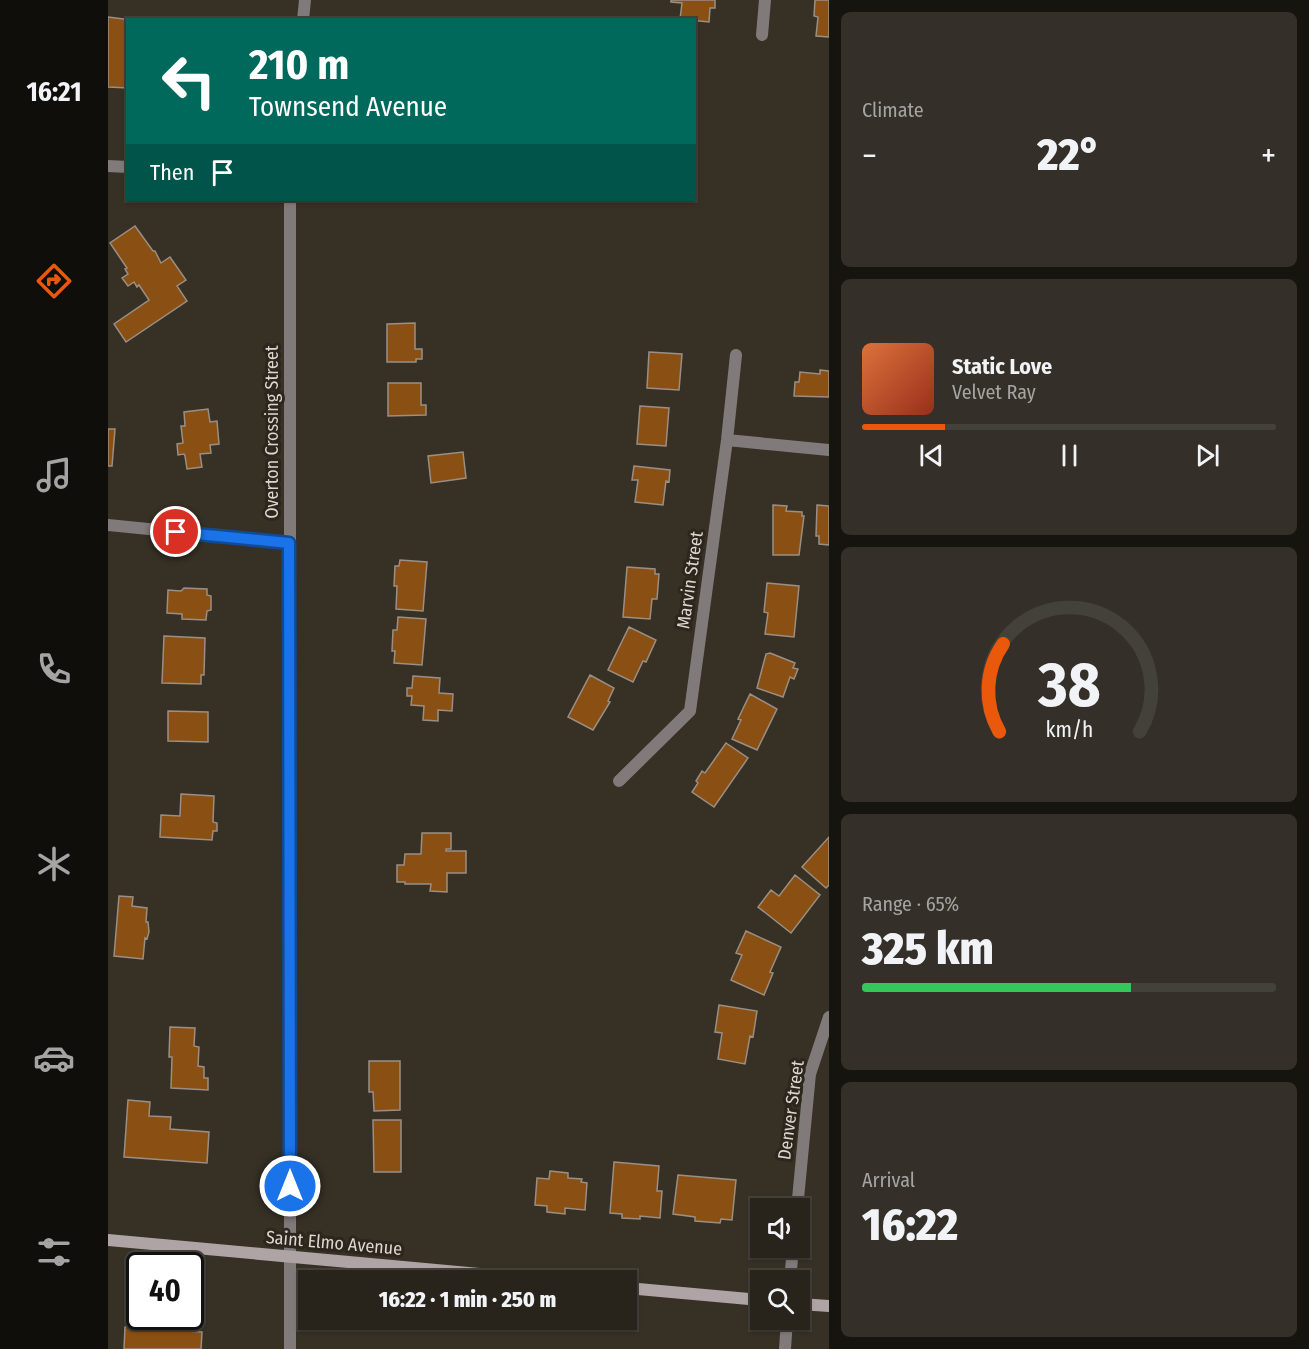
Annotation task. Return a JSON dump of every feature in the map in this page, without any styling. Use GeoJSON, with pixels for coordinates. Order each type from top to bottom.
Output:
{"type":"FeatureCollection","features":[{"type":"Feature","properties":{"kind":"main road","name":"Saint Elmo Avenue"},"geometry":{"type":"LineString","coordinates":[[108,1240],[434,1270]]}},
{"type":"Feature","properties":{"kind":"main road"},"geometry":{"type":"LineString","coordinates":[[637,1289],[750,1299]]}},
{"type":"Feature","properties":{"kind":"main road"},"geometry":{"type":"LineString","coordinates":[[810,1305],[829,1306]]}},
{"type":"Feature","properties":{"kind":"street"},"geometry":{"type":"LineString","coordinates":[[303,18],[305,0]]}},
{"type":"Feature","properties":{"kind":"street"},"geometry":{"type":"LineString","coordinates":[[762,35],[765,0]]}},
{"type":"Feature","properties":{"kind":"street"},"geometry":{"type":"LineString","coordinates":[[108,166],[126,167]]}},
{"type":"Feature","properties":{"kind":"street","name":"Overton Crossing Street"},"geometry":{"type":"LineString","coordinates":[[290,201],[290,1349]]}},
{"type":"Feature","properties":{"kind":"street","name":"Marvin Street"},"geometry":{"type":"LineString","coordinates":[[619,781],[690,711],[727,440],[736,355]]}},
{"type":"Feature","properties":{"kind":"street"},"geometry":{"type":"LineString","coordinates":[[727,440],[829,450]]}},
{"type":"Feature","properties":{"kind":"street"},"geometry":{"type":"LineString","coordinates":[[108,525],[289,543]]}},
{"type":"Feature","properties":{"kind":"street","name":"Denver Street"},"geometry":{"type":"LineString","coordinates":[[798,1198],[810,1074],[829,1017]]}},
{"type":"Feature","properties":{"kind":"street"},"geometry":{"type":"LineString","coordinates":[[785,1349],[786,1330]]}},
{"type":"Feature","properties":{"kind":"building"},"geometry":{"type":"Polygon","coordinates":[[[671,0],[715,0],[715,8],[710,8],[709,22],[696,21],[696,18],[680,18],[682,3],[671,2],[671,0]]]}},
{"type":"Feature","properties":{"kind":"building"},"geometry":{"type":"Polygon","coordinates":[[[815,0],[829,0],[829,37],[816,36],[818,17],[814,16],[815,0]]]}},
{"type":"Feature","properties":{"kind":"building"},"geometry":{"type":"Polygon","coordinates":[[[108,17],[126,19],[126,88],[108,87],[108,17]]]}},
{"type":"Feature","properties":{"kind":"building"},"geometry":{"type":"Polygon","coordinates":[[[135,226],[155,251],[161,263],[170,257],[186,280],[177,286],[187,301],[126,342],[114,324],[149,300],[139,285],[137,287],[134,282],[128,286],[122,278],[128,274],[125,269],[127,268],[110,243],[135,226]]]}},
{"type":"Feature","properties":{"kind":"building"},"geometry":{"type":"Polygon","coordinates":[[[415,323],[415,349],[422,349],[422,359],[416,359],[416,362],[387,362],[387,324],[415,323]]]}},
{"type":"Feature","properties":{"kind":"building"},"geometry":{"type":"Polygon","coordinates":[[[649,352],[682,354],[679,390],[647,388],[649,352]]]}},
{"type":"Feature","properties":{"kind":"building"},"geometry":{"type":"Polygon","coordinates":[[[820,370],[829,371],[829,397],[794,396],[795,382],[799,382],[800,372],[820,374],[820,370]]]}},
{"type":"Feature","properties":{"kind":"building"},"geometry":{"type":"Polygon","coordinates":[[[388,383],[421,383],[421,405],[426,405],[426,415],[388,416],[388,383]]]}},
{"type":"Feature","properties":{"kind":"building"},"geometry":{"type":"Polygon","coordinates":[[[640,406],[669,408],[666,446],[637,444],[640,406]]]}},
{"type":"Feature","properties":{"kind":"building"},"geometry":{"type":"Polygon","coordinates":[[[208,409],[210,422],[217,421],[219,444],[210,445],[211,453],[200,454],[202,467],[187,469],[184,454],[178,455],[177,444],[183,443],[181,426],[185,426],[184,412],[208,409]]]}},
{"type":"Feature","properties":{"kind":"building"},"geometry":{"type":"Polygon","coordinates":[[[108,429],[115,429],[112,466],[108,466],[108,429]]]}},
{"type":"Feature","properties":{"kind":"building"},"geometry":{"type":"Polygon","coordinates":[[[463,452],[466,478],[431,483],[428,456],[463,452]]]}},
{"type":"Feature","properties":{"kind":"building"},"geometry":{"type":"Polygon","coordinates":[[[634,466],[670,470],[663,505],[635,502],[638,480],[632,480],[634,466]]]}},
{"type":"Feature","properties":{"kind":"building"},"geometry":{"type":"Polygon","coordinates":[[[773,505],[787,506],[786,511],[802,512],[804,516],[799,555],[773,555],[773,505]]]}},
{"type":"Feature","properties":{"kind":"building"},"geometry":{"type":"Polygon","coordinates":[[[817,505],[829,506],[829,545],[819,544],[819,536],[816,536],[817,505]]]}},
{"type":"Feature","properties":{"kind":"building"},"geometry":{"type":"Polygon","coordinates":[[[400,560],[427,562],[423,611],[396,609],[395,566],[399,566],[400,560]]]}},
{"type":"Feature","properties":{"kind":"building"},"geometry":{"type":"Polygon","coordinates":[[[627,567],[655,569],[655,574],[659,574],[657,599],[652,599],[650,619],[623,617],[627,567]]]}},
{"type":"Feature","properties":{"kind":"building"},"geometry":{"type":"Polygon","coordinates":[[[767,583],[799,586],[794,637],[765,634],[768,613],[764,612],[767,583]]]}},
{"type":"Feature","properties":{"kind":"building"},"geometry":{"type":"Polygon","coordinates":[[[184,588],[207,589],[207,595],[211,596],[211,610],[207,611],[206,620],[182,619],[182,614],[167,613],[168,590],[181,591],[184,588]]]}},
{"type":"Feature","properties":{"kind":"building"},"geometry":{"type":"Polygon","coordinates":[[[398,617],[426,619],[422,665],[394,663],[393,630],[397,630],[398,617]]]}},
{"type":"Feature","properties":{"kind":"building"},"geometry":{"type":"Polygon","coordinates":[[[629,627],[656,640],[633,682],[608,670],[629,627]]]}},
{"type":"Feature","properties":{"kind":"building"},"geometry":{"type":"Polygon","coordinates":[[[164,636],[205,638],[204,675],[201,675],[201,684],[162,683],[164,636]]]}},
{"type":"Feature","properties":{"kind":"building"},"geometry":{"type":"Polygon","coordinates":[[[770,653],[795,663],[793,668],[798,669],[794,679],[790,677],[783,697],[757,688],[766,654],[770,653]]]}},
{"type":"Feature","properties":{"kind":"building"},"geometry":{"type":"Polygon","coordinates":[[[590,675],[614,688],[608,701],[610,702],[593,730],[568,717],[590,675]]]}},
{"type":"Feature","properties":{"kind":"building"},"geometry":{"type":"Polygon","coordinates":[[[413,676],[440,678],[439,693],[453,694],[452,711],[438,710],[438,721],[423,720],[424,706],[411,705],[412,696],[407,696],[407,688],[412,688],[413,676]]]}},
{"type":"Feature","properties":{"kind":"building"},"geometry":{"type":"Polygon","coordinates":[[[750,694],[777,709],[757,750],[732,739],[741,720],[738,719],[750,694]]]}},
{"type":"Feature","properties":{"kind":"building"},"geometry":{"type":"Polygon","coordinates":[[[168,711],[208,712],[208,742],[168,741],[168,711]]]}},
{"type":"Feature","properties":{"kind":"building"},"geometry":{"type":"Polygon","coordinates":[[[726,743],[748,758],[714,807],[692,792],[702,771],[705,773],[726,743]]]}},
{"type":"Feature","properties":{"kind":"building"},"geometry":{"type":"Polygon","coordinates":[[[181,794],[214,796],[213,822],[217,823],[217,831],[213,831],[212,840],[160,837],[161,815],[180,816],[181,794]]]}},
{"type":"Feature","properties":{"kind":"building"},"geometry":{"type":"Polygon","coordinates":[[[422,833],[451,833],[451,849],[446,849],[446,851],[466,851],[466,873],[447,873],[447,892],[430,891],[431,884],[397,882],[397,865],[404,865],[405,854],[421,854],[422,833]]]}},
{"type":"Feature","properties":{"kind":"building"},"geometry":{"type":"Polygon","coordinates":[[[829,837],[829,885],[826,888],[802,867],[829,837]]]}},
{"type":"Feature","properties":{"kind":"building"},"geometry":{"type":"Polygon","coordinates":[[[795,875],[820,895],[791,933],[758,907],[771,890],[779,896],[795,875]]]}},
{"type":"Feature","properties":{"kind":"building"},"geometry":{"type":"Polygon","coordinates":[[[119,896],[133,897],[132,906],[147,908],[146,922],[148,922],[149,932],[147,939],[145,938],[143,959],[114,956],[119,896]]]}},
{"type":"Feature","properties":{"kind":"building"},"geometry":{"type":"Polygon","coordinates":[[[746,931],[781,947],[770,972],[773,973],[764,995],[731,980],[742,955],[736,953],[746,931]]]}},
{"type":"Feature","properties":{"kind":"building"},"geometry":{"type":"Polygon","coordinates":[[[719,1005],[757,1011],[753,1037],[750,1036],[745,1064],[718,1059],[722,1033],[715,1032],[719,1005]]]}},
{"type":"Feature","properties":{"kind":"building"},"geometry":{"type":"Polygon","coordinates":[[[170,1027],[195,1028],[194,1046],[199,1047],[198,1066],[204,1067],[204,1078],[208,1078],[208,1090],[171,1088],[170,1027]]]}},
{"type":"Feature","properties":{"kind":"building"},"geometry":{"type":"Polygon","coordinates":[[[369,1061],[400,1061],[400,1110],[374,1111],[373,1092],[369,1092],[369,1061]]]}},
{"type":"Feature","properties":{"kind":"building"},"geometry":{"type":"Polygon","coordinates":[[[128,1100],[150,1102],[149,1116],[171,1117],[170,1129],[209,1132],[207,1163],[124,1157],[128,1100]]]}},
{"type":"Feature","properties":{"kind":"building"},"geometry":{"type":"Polygon","coordinates":[[[373,1120],[401,1120],[401,1172],[374,1172],[373,1120]]]}},
{"type":"Feature","properties":{"kind":"building"},"geometry":{"type":"Polygon","coordinates":[[[614,1162],[659,1166],[657,1191],[662,1191],[660,1218],[640,1216],[640,1219],[622,1218],[622,1214],[610,1213],[614,1162]]]}},
{"type":"Feature","properties":{"kind":"building"},"geometry":{"type":"Polygon","coordinates":[[[550,1171],[568,1173],[568,1178],[582,1179],[581,1182],[587,1183],[585,1210],[565,1208],[565,1214],[547,1212],[547,1206],[535,1205],[537,1178],[549,1179],[550,1171]]]}},
{"type":"Feature","properties":{"kind":"building"},"geometry":{"type":"Polygon","coordinates":[[[678,1175],[736,1180],[732,1220],[721,1219],[720,1223],[695,1221],[695,1217],[673,1214],[678,1175]]]}},
{"type":"Feature","properties":{"kind":"building"},"geometry":{"type":"Polygon","coordinates":[[[125,1327],[126,1330],[202,1332],[201,1349],[124,1349],[125,1327]]]}},
{"type":"Feature","properties":{"kind":"route"},"geometry":{"type":"LineString","coordinates":[[176,532],[289,543],[290,1186]]}}]}
